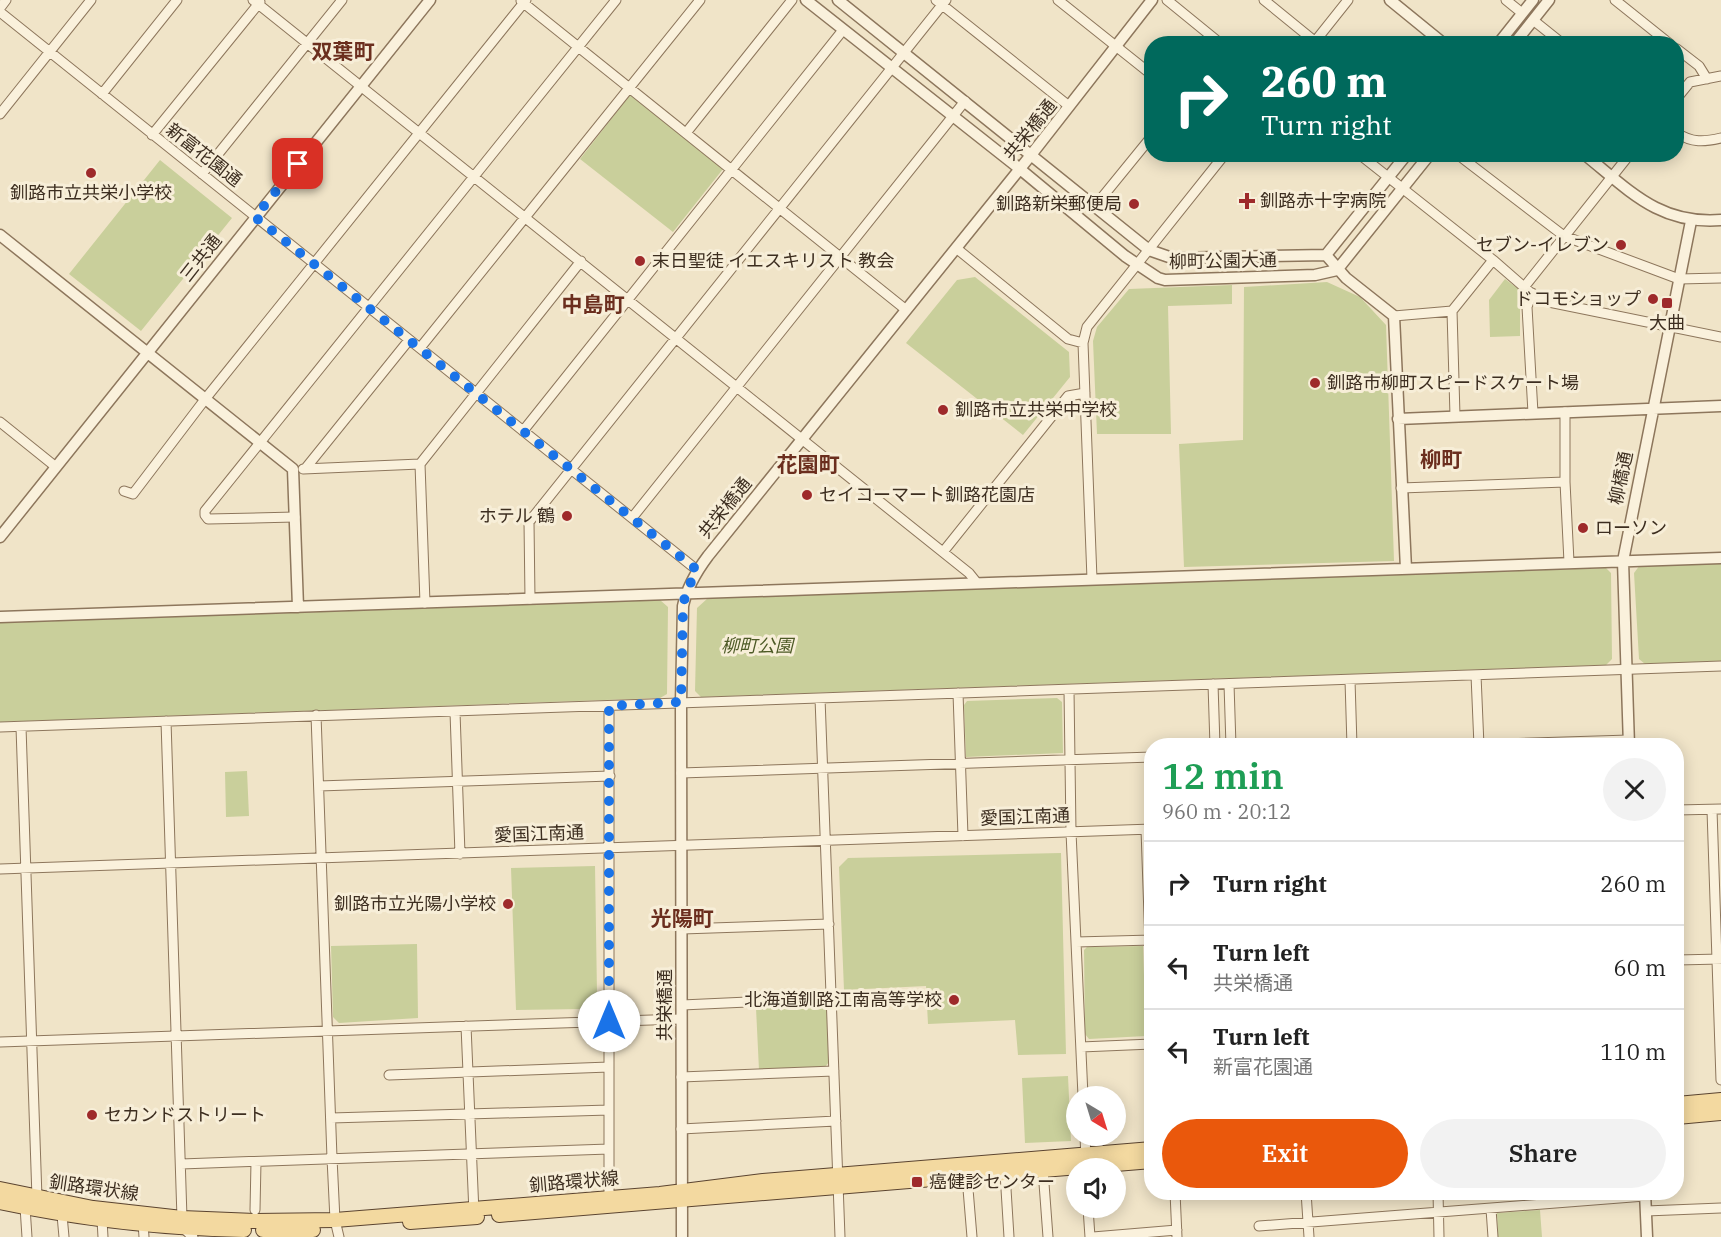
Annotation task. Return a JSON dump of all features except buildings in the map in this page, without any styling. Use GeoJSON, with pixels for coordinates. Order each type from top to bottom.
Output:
{"type":"FeatureCollection","features":[{"type":"Feature","properties":{"kind":"main road"},"geometry":{"type":"LineString","coordinates":[[1684,1103],[1721,1100]]}},
{"type":"Feature","properties":{"kind":"main road"},"geometry":{"type":"LineString","coordinates":[[1684,1116],[1721,1113]]}},
{"type":"Feature","properties":{"kind":"main road","name":"釧路環状線"},"geometry":{"type":"LineString","coordinates":[[1110,1158],[1144,1151]]}},
{"type":"Feature","properties":{"kind":"main road","name":"釧路環状線"},"geometry":{"type":"LineString","coordinates":[[1126,1162],[1144,1161]]}},
{"type":"Feature","properties":{"kind":"main road","name":"釧路環状線"},"geometry":{"type":"LineString","coordinates":[[839,1181],[1066,1164]]}},
{"type":"Feature","properties":{"kind":"main road","name":"釧路環状線"},"geometry":{"type":"LineString","coordinates":[[474,1213],[681,1195],[763,1181],[967,1177],[1066,1166]]}},
{"type":"Feature","properties":{"kind":"main road","name":"釧路環状線"},"geometry":{"type":"LineString","coordinates":[[0,1189],[186,1227],[239,1233],[289,1234],[609,1197],[681,1195]]}},
{"type":"Feature","properties":{"kind":"main road","name":"釧路環状線"},"geometry":{"type":"LineString","coordinates":[[0,1202],[144,1230],[255,1221],[337,1228]]}},
{"type":"Feature","properties":{"kind":"street"},"geometry":{"type":"LineString","coordinates":[[0,10],[6,0]]}},
{"type":"Feature","properties":{"kind":"street"},"geometry":{"type":"LineString","coordinates":[[0,114],[91,0]]}},
{"type":"Feature","properties":{"kind":"street"},"geometry":{"type":"LineString","coordinates":[[102,94],[177,0]]}},
{"type":"Feature","properties":{"kind":"street"},"geometry":{"type":"LineString","coordinates":[[202,174],[342,0]]}},
{"type":"Feature","properties":{"kind":"street","name":"三共通"},"geometry":{"type":"LineString","coordinates":[[0,537],[430,0]]}},
{"type":"Feature","properties":{"kind":"street"},"geometry":{"type":"LineString","coordinates":[[295,517],[208,519],[205,511],[616,0]]}},
{"type":"Feature","properties":{"kind":"street"},"geometry":{"type":"LineString","coordinates":[[420,348],[700,0]]}},
{"type":"Feature","properties":{"kind":"street"},"geometry":{"type":"LineString","coordinates":[[686,133],[792,0]]}},
{"type":"Feature","properties":{"kind":"street","name":"柳町公園大通"},"geometry":{"type":"LineString","coordinates":[[806,0],[1137,264],[1158,278],[1165,280],[1315,275],[1337,270]]}},
{"type":"Feature","properties":{"kind":"street","name":"柳町公園大通"},"geometry":{"type":"LineString","coordinates":[[838,0],[1149,250],[1172,258],[1326,255]]}},
{"type":"Feature","properties":{"kind":"street"},"geometry":{"type":"LineString","coordinates":[[1058,0],[1144,69]]}},
{"type":"Feature","properties":{"kind":"street","name":"共栄橋通"},"geometry":{"type":"LineString","coordinates":[[682,1237],[681,702],[683,606],[686,592],[697,570],[1020,169],[1152,0]]}},
{"type":"Feature","properties":{"kind":"street"},"geometry":{"type":"LineString","coordinates":[[1167,0],[1211,36]]}},
{"type":"Feature","properties":{"kind":"street"},"geometry":{"type":"LineString","coordinates":[[1264,0],[1307,36]]}},
{"type":"Feature","properties":{"kind":"street"},"geometry":{"type":"LineString","coordinates":[[1320,36],[1348,0]]}},
{"type":"Feature","properties":{"kind":"street"},"geometry":{"type":"LineString","coordinates":[[1390,0],[1434,36]]}},
{"type":"Feature","properties":{"kind":"street"},"geometry":{"type":"LineString","coordinates":[[1506,0],[1522,13]]}},
{"type":"Feature","properties":{"kind":"street"},"geometry":{"type":"LineString","coordinates":[[1504,36],[1533,0]]}},
{"type":"Feature","properties":{"kind":"street"},"geometry":{"type":"LineString","coordinates":[[1520,36],[1549,0]]}},
{"type":"Feature","properties":{"kind":"street"},"geometry":{"type":"LineString","coordinates":[[1615,0],[1660,36]]}},
{"type":"Feature","properties":{"kind":"street"},"geometry":{"type":"LineString","coordinates":[[152,135],[257,1],[969,573],[977,583]]}},
{"type":"Feature","properties":{"kind":"street"},"geometry":{"type":"LineString","coordinates":[[124,491],[133,494],[206,398],[523,1],[905,309]]}},
{"type":"Feature","properties":{"kind":"street"},"geometry":{"type":"LineString","coordinates":[[530,599],[529,522],[904,53],[942,2],[1069,106]]}},
{"type":"Feature","properties":{"kind":"street","name":"新富花園通"},"geometry":{"type":"LineString","coordinates":[[0,10],[152,135],[697,570]]}},
{"type":"Feature","properties":{"kind":"street"},"geometry":{"type":"LineString","coordinates":[[1533,20],[1553,36]]}},
{"type":"Feature","properties":{"kind":"street"},"geometry":{"type":"LineString","coordinates":[[523,431],[843,30]]}},
{"type":"Feature","properties":{"kind":"street"},"geometry":{"type":"LineString","coordinates":[[1684,54],[1699,66],[1707,79]]}},
{"type":"Feature","properties":{"kind":"street"},"geometry":{"type":"LineString","coordinates":[[1684,89],[1690,82],[1721,76]]}},
{"type":"Feature","properties":{"kind":"street"},"geometry":{"type":"LineString","coordinates":[[632,519],[965,101]]}},
{"type":"Feature","properties":{"kind":"street"},"geometry":{"type":"LineString","coordinates":[[1684,136],[1703,142],[1721,138]]}},
{"type":"Feature","properties":{"kind":"street"},"geometry":{"type":"LineString","coordinates":[[1095,206],[1144,146]]}},
{"type":"Feature","properties":{"kind":"street"},"geometry":{"type":"LineString","coordinates":[[1092,579],[1083,343],[1087,327],[1219,162]]}},
{"type":"Feature","properties":{"kind":"street"},"geometry":{"type":"LineString","coordinates":[[1369,162],[1493,260],[1539,300],[1721,337]]}},
{"type":"Feature","properties":{"kind":"street"},"geometry":{"type":"LineString","coordinates":[[1401,162],[1326,255],[1337,270],[1394,316],[1452,311]]}},
{"type":"Feature","properties":{"kind":"street"},"geometry":{"type":"LineString","coordinates":[[1337,270],[1424,162]]}},
{"type":"Feature","properties":{"kind":"street"},"geometry":{"type":"LineString","coordinates":[[1467,162],[1564,236],[1679,279],[1721,278]]}},
{"type":"Feature","properties":{"kind":"street"},"geometry":{"type":"LineString","coordinates":[[1594,162],[1650,206],[1691,221],[1721,220]]}},
{"type":"Feature","properties":{"kind":"street"},"geometry":{"type":"LineString","coordinates":[[1533,413],[1528,290],[1564,236],[1624,162]]}},
{"type":"Feature","properties":{"kind":"street","name":"柳橋通"},"geometry":{"type":"LineString","coordinates":[[1629,738],[1623,561],[1691,221]]}},
{"type":"Feature","properties":{"kind":"street"},"geometry":{"type":"LineString","coordinates":[[0,235],[293,469],[420,464]]}},
{"type":"Feature","properties":{"kind":"street"},"geometry":{"type":"LineString","coordinates":[[956,248],[1068,339],[1083,343]]}},
{"type":"Feature","properties":{"kind":"street"},"geometry":{"type":"LineString","coordinates":[[1455,416],[1452,311],[1493,260]]}},
{"type":"Feature","properties":{"kind":"street"},"geometry":{"type":"LineString","coordinates":[[425,603],[420,464],[580,261]]}},
{"type":"Feature","properties":{"kind":"street"},"geometry":{"type":"LineString","coordinates":[[1394,316],[1406,569]]}},
{"type":"Feature","properties":{"kind":"street"},"geometry":{"type":"LineString","coordinates":[[305,469],[409,340]]}},
{"type":"Feature","properties":{"kind":"street"},"geometry":{"type":"LineString","coordinates":[[943,552],[1068,396],[1085,393]]}},
{"type":"Feature","properties":{"kind":"street"},"geometry":{"type":"LineString","coordinates":[[1398,419],[1721,406]]}},
{"type":"Feature","properties":{"kind":"street"},"geometry":{"type":"LineString","coordinates":[[1565,412],[1565,482],[1569,562]]}},
{"type":"Feature","properties":{"kind":"street"},"geometry":{"type":"LineString","coordinates":[[0,422],[56,467]]}},
{"type":"Feature","properties":{"kind":"street"},"geometry":{"type":"LineString","coordinates":[[293,469],[298,607]]}},
{"type":"Feature","properties":{"kind":"street"},"geometry":{"type":"LineString","coordinates":[[1401,488],[1565,482]]}},
{"type":"Feature","properties":{"kind":"street"},"geometry":{"type":"LineString","coordinates":[[0,617],[1721,558]]}},
{"type":"Feature","properties":{"kind":"street"},"geometry":{"type":"LineString","coordinates":[[0,728],[1721,666]]}},
{"type":"Feature","properties":{"kind":"street"},"geometry":{"type":"LineString","coordinates":[[1476,675],[1479,738]]}},
{"type":"Feature","properties":{"kind":"street"},"geometry":{"type":"LineString","coordinates":[[1350,680],[1352,738]]}},
{"type":"Feature","properties":{"kind":"street"},"geometry":{"type":"LineString","coordinates":[[1213,684],[1215,738]]}},
{"type":"Feature","properties":{"kind":"street"},"geometry":{"type":"LineString","coordinates":[[1229,684],[1231,738]]}},
{"type":"Feature","properties":{"kind":"street"},"geometry":{"type":"LineString","coordinates":[[1069,690],[1071,832],[1083,1086]]}},
{"type":"Feature","properties":{"kind":"street"},"geometry":{"type":"LineString","coordinates":[[958,693],[963,836]]}},
{"type":"Feature","properties":{"kind":"street"},"geometry":{"type":"LineString","coordinates":[[820,698],[840,1237]]}},
{"type":"Feature","properties":{"kind":"street"},"geometry":{"type":"LineString","coordinates":[[609,706],[609,1197]]}},
{"type":"Feature","properties":{"kind":"street"},"geometry":{"type":"LineString","coordinates":[[455,712],[460,854]]}},
{"type":"Feature","properties":{"kind":"street"},"geometry":{"type":"LineString","coordinates":[[316,715],[330,1118],[337,1228]]}},
{"type":"Feature","properties":{"kind":"street"},"geometry":{"type":"LineString","coordinates":[[166,721],[181,1164],[186,1227]]}},
{"type":"Feature","properties":{"kind":"street"},"geometry":{"type":"LineString","coordinates":[[21,727],[37,1198]]}},
{"type":"Feature","properties":{"kind":"street"},"geometry":{"type":"LineString","coordinates":[[681,773],[1144,757]]}},
{"type":"Feature","properties":{"kind":"street"},"geometry":{"type":"LineString","coordinates":[[319,786],[610,776]]}},
{"type":"Feature","properties":{"kind":"street"},"geometry":{"type":"LineString","coordinates":[[1684,810],[1716,809],[1721,1080]]}},
{"type":"Feature","properties":{"kind":"street","name":"愛国江南通"},"geometry":{"type":"LineString","coordinates":[[0,869],[1144,829]]}},
{"type":"Feature","properties":{"kind":"street"},"geometry":{"type":"LineString","coordinates":[[682,929],[829,924]]}},
{"type":"Feature","properties":{"kind":"street"},"geometry":{"type":"LineString","coordinates":[[1076,942],[1144,940]]}},
{"type":"Feature","properties":{"kind":"street"},"geometry":{"type":"LineString","coordinates":[[1684,960],[1719,959]]}},
{"type":"Feature","properties":{"kind":"street"},"geometry":{"type":"LineString","coordinates":[[681,1005],[832,998]]}},
{"type":"Feature","properties":{"kind":"street"},"geometry":{"type":"LineString","coordinates":[[0,1042],[681,1019]]}},
{"type":"Feature","properties":{"kind":"street"},"geometry":{"type":"LineString","coordinates":[[466,1026],[474,1213]]}},
{"type":"Feature","properties":{"kind":"street"},"geometry":{"type":"LineString","coordinates":[[1081,1047],[1144,1044]]}},
{"type":"Feature","properties":{"kind":"street"},"geometry":{"type":"LineString","coordinates":[[389,1075],[609,1067]]}},
{"type":"Feature","properties":{"kind":"street"},"geometry":{"type":"LineString","coordinates":[[681,1077],[834,1071]]}},
{"type":"Feature","properties":{"kind":"street"},"geometry":{"type":"LineString","coordinates":[[330,1118],[609,1110]]}},
{"type":"Feature","properties":{"kind":"street"},"geometry":{"type":"LineString","coordinates":[[681,1129],[836,1121]]}},
{"type":"Feature","properties":{"kind":"street"},"geometry":{"type":"LineString","coordinates":[[181,1164],[609,1149]]}},
{"type":"Feature","properties":{"kind":"street"},"geometry":{"type":"LineString","coordinates":[[255,1210],[256,1162]]}},
{"type":"Feature","properties":{"kind":"street"},"geometry":{"type":"LineString","coordinates":[[1043,1170],[1048,1237]]}},
{"type":"Feature","properties":{"kind":"street"},"geometry":{"type":"LineString","coordinates":[[1005,1173],[1009,1237]]}},
{"type":"Feature","properties":{"kind":"street"},"geometry":{"type":"LineString","coordinates":[[967,1177],[972,1237]]}},
{"type":"Feature","properties":{"kind":"street"},"geometry":{"type":"LineString","coordinates":[[1089,1218],[1091,1237],[1177,1234],[1175,1200]]}},
{"type":"Feature","properties":{"kind":"street"},"geometry":{"type":"LineString","coordinates":[[1307,1200],[1309,1237]]}},
{"type":"Feature","properties":{"kind":"street"},"geometry":{"type":"LineString","coordinates":[[1438,1200],[1439,1237]]}},
{"type":"Feature","properties":{"kind":"street"},"geometry":{"type":"LineString","coordinates":[[1259,1226],[1491,1209],[1558,1200]]}},
{"type":"Feature","properties":{"kind":"street"},"geometry":{"type":"LineString","coordinates":[[1645,1200],[1647,1237]]}},
{"type":"Feature","properties":{"kind":"street"},"geometry":{"type":"LineString","coordinates":[[25,1207],[27,1237]]}},
{"type":"Feature","properties":{"kind":"street"},"geometry":{"type":"LineString","coordinates":[[1646,1210],[1721,1208]]}},
{"type":"Feature","properties":{"kind":"street"},"geometry":{"type":"LineString","coordinates":[[1491,1209],[1493,1237]]}},
{"type":"Feature","properties":{"kind":"street"},"geometry":{"type":"LineString","coordinates":[[62,1215],[64,1237]]}},
{"type":"Feature","properties":{"kind":"street"},"geometry":{"type":"LineString","coordinates":[[102,1220],[103,1237]]}},
{"type":"Feature","properties":{"kind":"green space"},"geometry":{"type":"Polygon","coordinates":[[[630,95],[723,169],[673,232],[580,159],[630,95]]]}},
{"type":"Feature","properties":{"kind":"green space"},"geometry":{"type":"Polygon","coordinates":[[[160,160],[232,218],[141,331],[69,274],[160,160]]]}},
{"type":"Feature","properties":{"kind":"green space"},"geometry":{"type":"Polygon","coordinates":[[[975,277],[1069,352],[1070,377],[1023,435],[906,343],[957,280],[975,277]]]}},
{"type":"Feature","properties":{"kind":"green space"},"geometry":{"type":"Polygon","coordinates":[[[1505,279],[1520,290],[1520,336],[1490,337],[1489,300],[1505,279]]]}},
{"type":"Feature","properties":{"kind":"green space","name":"釧路市柳町スピードスケート場"},"geometry":{"type":"Polygon","coordinates":[[[1327,282],[1360,297],[1386,325],[1394,561],[1184,567],[1179,444],[1243,440],[1244,287],[1327,282]]]}},
{"type":"Feature","properties":{"kind":"green space"},"geometry":{"type":"Polygon","coordinates":[[[1232,285],[1232,304],[1168,306],[1171,434],[1097,434],[1093,341],[1097,327],[1129,289],[1232,285]]]}},
{"type":"Feature","properties":{"kind":"green space"},"geometry":{"type":"Polygon","coordinates":[[[1721,562],[1721,661],[1645,664],[1639,659],[1634,573],[1640,565],[1721,562]]]}},
{"type":"Feature","properties":{"kind":"green space","name":"柳町公園"},"geometry":{"type":"Polygon","coordinates":[[[1606,568],[1611,573],[1612,659],[1606,665],[701,697],[695,691],[697,608],[708,598],[1606,568]]]}},
{"type":"Feature","properties":{"kind":"green space","name":"柳町公園"},"geometry":{"type":"Polygon","coordinates":[[[660,600],[668,607],[667,694],[660,698],[0,722],[0,623],[660,600]]]}},
{"type":"Feature","properties":{"kind":"green space"},"geometry":{"type":"Polygon","coordinates":[[[1057,698],[1062,702],[1063,753],[966,757],[964,705],[967,701],[1057,698]]]}},
{"type":"Feature","properties":{"kind":"green space"},"geometry":{"type":"Polygon","coordinates":[[[247,771],[249,816],[226,817],[225,772],[247,771]]]}},
{"type":"Feature","properties":{"kind":"green space"},"geometry":{"type":"Polygon","coordinates":[[[1061,853],[1066,1054],[1018,1055],[1015,1020],[928,1024],[926,986],[844,990],[839,867],[848,858],[1061,853]]]}},
{"type":"Feature","properties":{"kind":"green space"},"geometry":{"type":"Polygon","coordinates":[[[595,866],[597,994],[582,1009],[516,1010],[511,868],[595,866]]]}},
{"type":"Feature","properties":{"kind":"green space"},"geometry":{"type":"Polygon","coordinates":[[[417,944],[418,1018],[339,1023],[333,1017],[331,946],[417,944]]]}},
{"type":"Feature","properties":{"kind":"green space"},"geometry":{"type":"Polygon","coordinates":[[[1143,946],[1144,1036],[1089,1039],[1085,1034],[1084,950],[1087,947],[1143,946]]]}},
{"type":"Feature","properties":{"kind":"green space"},"geometry":{"type":"Polygon","coordinates":[[[827,1005],[829,1062],[824,1068],[759,1070],[756,1008],[827,1005]]]}},
{"type":"Feature","properties":{"kind":"green space"},"geometry":{"type":"Polygon","coordinates":[[[1068,1076],[1066,1141],[1025,1143],[1022,1078],[1068,1076]]]}},
{"type":"Feature","properties":{"kind":"green space"},"geometry":{"type":"Polygon","coordinates":[[[1540,1210],[1542,1237],[1498,1237],[1497,1213],[1540,1210]]]}},
{"type":"Feature","properties":{"kind":"place","name":"釧路市立共栄小学校"},"geometry":{"type":"Point","coordinates":[91,173]}},
{"type":"Feature","properties":{"kind":"place","name":"釧路赤十字病院"},"geometry":{"type":"Point","coordinates":[1247,201]}},
{"type":"Feature","properties":{"kind":"place","name":"釧路新栄郵便局"},"geometry":{"type":"Point","coordinates":[1134,204]}},
{"type":"Feature","properties":{"kind":"place","name":"セブン-イレブン"},"geometry":{"type":"Point","coordinates":[1621,245]}},
{"type":"Feature","properties":{"kind":"place","name":"末日聖徒 イエスキリスト 教会"},"geometry":{"type":"Point","coordinates":[640,261]}},
{"type":"Feature","properties":{"kind":"place","name":"ドコモショップ"},"geometry":{"type":"Point","coordinates":[1653,299]}},
{"type":"Feature","properties":{"kind":"place","name":"大曲"},"geometry":{"type":"Point","coordinates":[1667,303]}},
{"type":"Feature","properties":{"kind":"place","name":"釧路市柳町スピードスケート場"},"geometry":{"type":"Point","coordinates":[1315,383]}},
{"type":"Feature","properties":{"kind":"place","name":"釧路市立共栄中学校"},"geometry":{"type":"Point","coordinates":[943,410]}},
{"type":"Feature","properties":{"kind":"place","name":"セイコーマート釧路花園店"},"geometry":{"type":"Point","coordinates":[807,495]}},
{"type":"Feature","properties":{"kind":"place","name":"ホテル 鶴"},"geometry":{"type":"Point","coordinates":[567,516]}},
{"type":"Feature","properties":{"kind":"place","name":"ローソン"},"geometry":{"type":"Point","coordinates":[1583,528]}},
{"type":"Feature","properties":{"kind":"place","name":"釧路市立光陽小学校"},"geometry":{"type":"Point","coordinates":[508,904]}},
{"type":"Feature","properties":{"kind":"place","name":"北海道釧路江南高等学校"},"geometry":{"type":"Point","coordinates":[954,1000]}},
{"type":"Feature","properties":{"kind":"place","name":"セカンドストリート"},"geometry":{"type":"Point","coordinates":[92,1115]}},
{"type":"Feature","properties":{"kind":"place","name":"癌健診センター"},"geometry":{"type":"Point","coordinates":[917,1182]}},
{"type":"Feature","properties":{"kind":"district","name":"双葉町"},"geometry":{"type":"Point","coordinates":[343,52]}},
{"type":"Feature","properties":{"kind":"district","name":"中島町"},"geometry":{"type":"Point","coordinates":[593,305]}},
{"type":"Feature","properties":{"kind":"district","name":"柳町"},"geometry":{"type":"Point","coordinates":[1441,460]}},
{"type":"Feature","properties":{"kind":"district","name":"花園町"},"geometry":{"type":"Point","coordinates":[808,465]}},
{"type":"Feature","properties":{"kind":"district","name":"光陽町"},"geometry":{"type":"Point","coordinates":[682,919]}},
{"type":"Feature","properties":{"kind":"route"},"geometry":{"type":"LineString","coordinates":[[298,164],[255,217],[697,570],[686,592],[683,606],[681,702],[609,706],[609,1021]]}}]}
